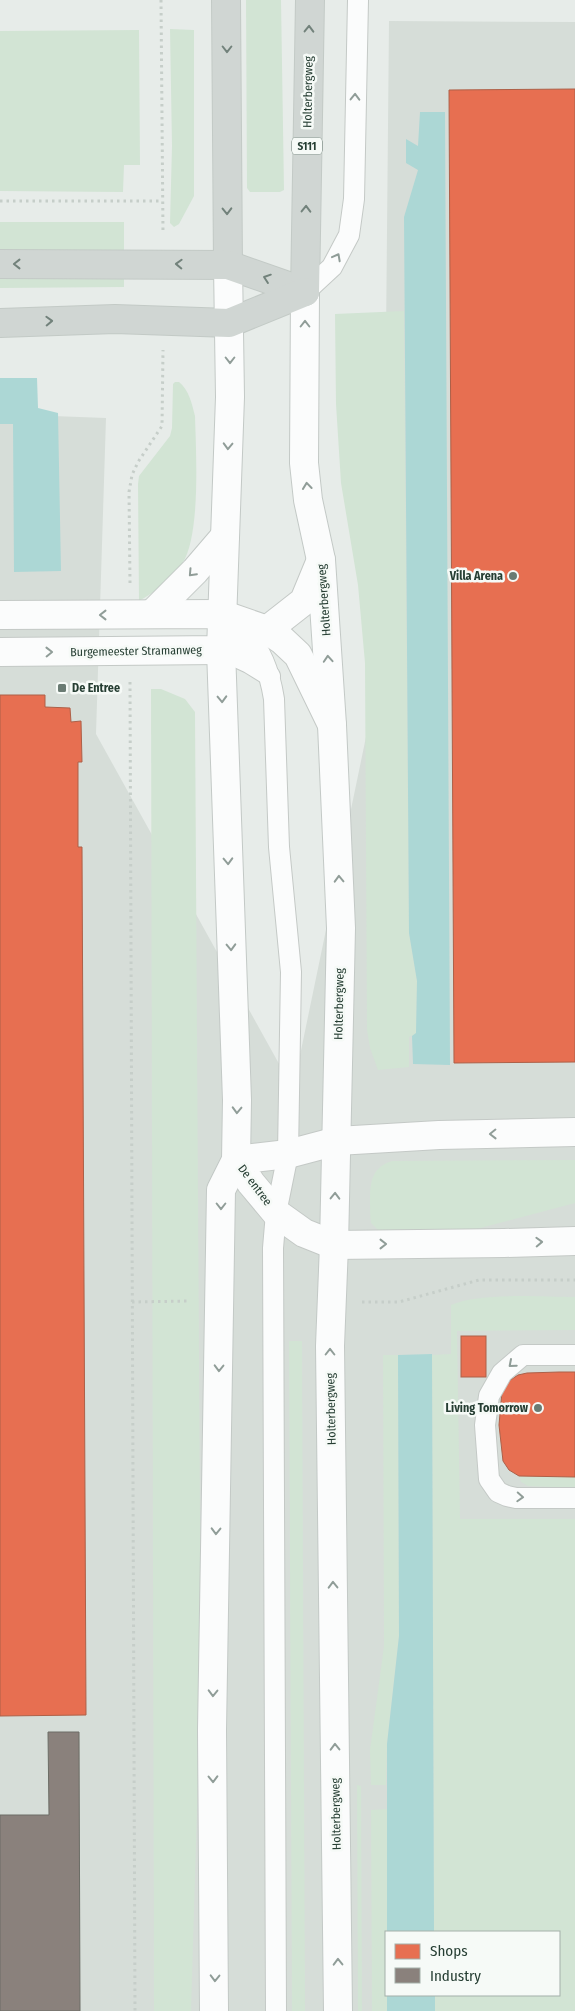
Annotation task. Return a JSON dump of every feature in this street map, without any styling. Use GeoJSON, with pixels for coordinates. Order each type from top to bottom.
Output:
{"type":"FeatureCollection","features":[{"type":"Feature","properties":{"kind":"main road"},"geometry":{"type":"LineString","coordinates":[[214,2011],[212,1730],[222,1190],[236,1160],[238,1100],[221,650],[230,397],[226,0]]}},
{"type":"Feature","properties":{"kind":"main road","name":"Holterbergweg"},"geometry":{"type":"LineString","coordinates":[[310,0],[304,463],[308,500],[322,560],[341,928],[337,1141],[330,1346],[338,2011]]}},
{"type":"Feature","properties":{"kind":"main road"},"geometry":{"type":"LineString","coordinates":[[0,264],[228,265],[305,292]]}},
{"type":"Feature","properties":{"kind":"main road"},"geometry":{"type":"LineString","coordinates":[[0,322],[114,319],[229,323],[305,292]]}},
{"type":"Feature","properties":{"kind":"main road"},"geometry":{"type":"LineString","coordinates":[[141,614],[195,571],[225,536]]}},
{"type":"Feature","properties":{"kind":"main road","name":"Burgemeester Stramanweg"},"geometry":{"type":"LineString","coordinates":[[0,652],[221,650],[259,634],[304,601],[322,560]]}},
{"type":"Feature","properties":{"kind":"main road"},"geometry":{"type":"LineString","coordinates":[[0,615],[221,614],[259,634],[282,640],[298,655],[332,725]]}},
{"type":"Feature","properties":{"kind":"main road","name":"De entree"},"geometry":{"type":"LineString","coordinates":[[575,1132],[439,1135],[337,1141],[288,1154],[236,1160],[251,1183],[276,1213],[304,1233],[334,1244],[504,1244],[575,1241]]}},
{"type":"Feature","properties":{"kind":"lane"},"geometry":{"type":"LineString","coordinates":[[305,292],[332,267],[349,235],[354,199],[358,0]]}},
{"type":"Feature","properties":{"kind":"lane"},"geometry":{"type":"LineString","coordinates":[[259,634],[274,699],[279,847],[292,972],[288,1154],[276,1213],[273,1302],[276,2011]]}},
{"type":"Feature","properties":{"kind":"lane"},"geometry":{"type":"LineString","coordinates":[[221,650],[249,663],[270,676]]}},
{"type":"Feature","properties":{"kind":"lane"},"geometry":{"type":"LineString","coordinates":[[575,1355],[523,1355],[512,1363],[495,1383],[486,1410],[485,1425],[489,1479],[498,1492],[516,1498],[575,1498]]}},
{"type":"Feature","properties":{"kind":"path"},"geometry":{"type":"LineString","coordinates":[[0,202],[162,201],[162,0]]}},
{"type":"Feature","properties":{"kind":"path"},"geometry":{"type":"LineString","coordinates":[[141,614],[129,492],[132,475],[138,462],[162,426],[163,349]]}},
{"type":"Feature","properties":{"kind":"path"},"geometry":{"type":"LineString","coordinates":[[130,650],[136,2011]]}},
{"type":"Feature","properties":{"kind":"shaded area"},"geometry":{"type":"Polygon","coordinates":[[[389,21],[575,22],[575,2011],[0,2011],[0,414],[106,418],[96,734],[293,1089],[383,655],[389,21]]]}},
{"type":"Feature","properties":{"kind":"green space"},"geometry":{"type":"Polygon","coordinates":[[[246,0],[281,0],[284,190],[280,192],[250,192],[247,188],[246,0]]]}},
{"type":"Feature","properties":{"kind":"green space"},"geometry":{"type":"Polygon","coordinates":[[[170,29],[194,30],[194,196],[179,224],[174,227],[170,223],[172,146],[170,29]]]}},
{"type":"Feature","properties":{"kind":"green space"},"geometry":{"type":"Polygon","coordinates":[[[139,30],[140,165],[124,165],[123,192],[0,191],[0,31],[139,30]]]}},
{"type":"Feature","properties":{"kind":"green space"},"geometry":{"type":"Polygon","coordinates":[[[0,222],[124,222],[124,252],[0,253],[0,222]]]}},
{"type":"Feature","properties":{"kind":"green space"},"geometry":{"type":"Polygon","coordinates":[[[124,273],[124,287],[0,288],[0,274],[124,273]]]}},
{"type":"Feature","properties":{"kind":"green space"},"geometry":{"type":"Polygon","coordinates":[[[404,311],[409,933],[417,981],[416,1034],[409,1037],[409,1067],[378,1070],[370,1048],[367,1030],[365,663],[358,585],[341,483],[336,404],[335,314],[404,311]]]}},
{"type":"Feature","properties":{"kind":"green space"},"geometry":{"type":"Polygon","coordinates":[[[179,382],[185,389],[190,398],[195,416],[196,493],[192,534],[188,551],[182,564],[163,585],[139,601],[139,476],[170,436],[172,428],[173,384],[179,382]]]}},
{"type":"Feature","properties":{"kind":"green space"},"geometry":{"type":"Polygon","coordinates":[[[151,689],[161,689],[185,699],[195,712],[201,1674],[191,2011],[154,2011],[151,689]]]}},
{"type":"Feature","properties":{"kind":"green space"},"geometry":{"type":"Polygon","coordinates":[[[575,1160],[575,1203],[465,1232],[380,1232],[371,1223],[370,1199],[372,1180],[381,1167],[392,1161],[575,1160]]]}},
{"type":"Feature","properties":{"kind":"green space"},"geometry":{"type":"Polygon","coordinates":[[[575,1297],[575,1330],[457,1331],[460,1519],[575,1519],[575,2011],[435,2011],[435,1996],[560,1996],[560,1931],[434,1931],[432,1355],[451,1354],[451,1305],[478,1298],[575,1297]]]}},
{"type":"Feature","properties":{"kind":"green space"},"geometry":{"type":"Polygon","coordinates":[[[289,1341],[302,1341],[305,2011],[292,2011],[289,1341]]]}},
{"type":"Feature","properties":{"kind":"green space"},"geometry":{"type":"Polygon","coordinates":[[[383,1355],[398,1355],[399,1636],[387,1744],[386,1785],[371,1785],[370,1750],[384,1646],[383,1355]]]}},
{"type":"Feature","properties":{"kind":"green space"},"geometry":{"type":"Polygon","coordinates":[[[519,1476],[575,1477],[575,1488],[528,1486],[521,1482],[519,1476]]]}},
{"type":"Feature","properties":{"kind":"green space"},"geometry":{"type":"Polygon","coordinates":[[[357,1785],[361,1786],[362,2011],[358,2011],[357,1785]]]}},
{"type":"Feature","properties":{"kind":"green space"},"geometry":{"type":"Polygon","coordinates":[[[387,1809],[385,1996],[387,1996],[387,2011],[372,2011],[371,1810],[387,1809]]]}},
{"type":"Feature","properties":{"kind":"water"},"geometry":{"type":"Polygon","coordinates":[[[420,112],[445,112],[450,1065],[413,1064],[412,1036],[416,1033],[417,981],[409,933],[404,217],[418,170],[406,163],[406,139],[418,146],[420,112]]]}},
{"type":"Feature","properties":{"kind":"water"},"geometry":{"type":"Polygon","coordinates":[[[0,378],[37,378],[38,408],[58,413],[61,571],[14,572],[13,424],[0,424],[0,378]]]}},
{"type":"Feature","properties":{"kind":"water"},"geometry":{"type":"Polygon","coordinates":[[[432,1354],[434,1931],[387,1931],[387,1744],[399,1636],[398,1355],[432,1354]]]}},
{"type":"Feature","properties":{"kind":"water"},"geometry":{"type":"Polygon","coordinates":[[[387,1996],[435,1996],[435,2011],[387,2011],[387,1996]]]}},
{"type":"Feature","properties":{"kind":"building: Shops","name":"Villa Arena"},"geometry":{"type":"Polygon","coordinates":[[[575,89],[575,1062],[454,1063],[449,90],[575,89]]]}},
{"type":"Feature","properties":{"kind":"building: Shops"},"geometry":{"type":"Polygon","coordinates":[[[0,695],[45,695],[45,707],[70,708],[71,722],[81,721],[82,762],[78,762],[78,847],[82,847],[86,1715],[0,1716],[0,695]]]}},
{"type":"Feature","properties":{"kind":"building: Shops"},"geometry":{"type":"Polygon","coordinates":[[[461,1336],[486,1336],[486,1377],[461,1377],[461,1336]]]}},
{"type":"Feature","properties":{"kind":"building: Shops","name":"Living Tomorrow"},"geometry":{"type":"Polygon","coordinates":[[[575,1372],[575,1477],[519,1476],[509,1470],[503,1461],[499,1425],[502,1391],[509,1381],[518,1375],[527,1373],[575,1372]]]}},
{"type":"Feature","properties":{"kind":"building: Industry"},"geometry":{"type":"Polygon","coordinates":[[[48,1732],[79,1732],[80,2011],[0,2011],[0,1815],[49,1815],[48,1732]]]}},
{"type":"Feature","properties":{"kind":"place","name":"Villa Arena"},"geometry":{"type":"Point","coordinates":[513,576]}},
{"type":"Feature","properties":{"kind":"place","name":"De Entree"},"geometry":{"type":"Point","coordinates":[62,688]}},
{"type":"Feature","properties":{"kind":"place","name":"Living Tomorrow"},"geometry":{"type":"Point","coordinates":[538,1408]}}]}
